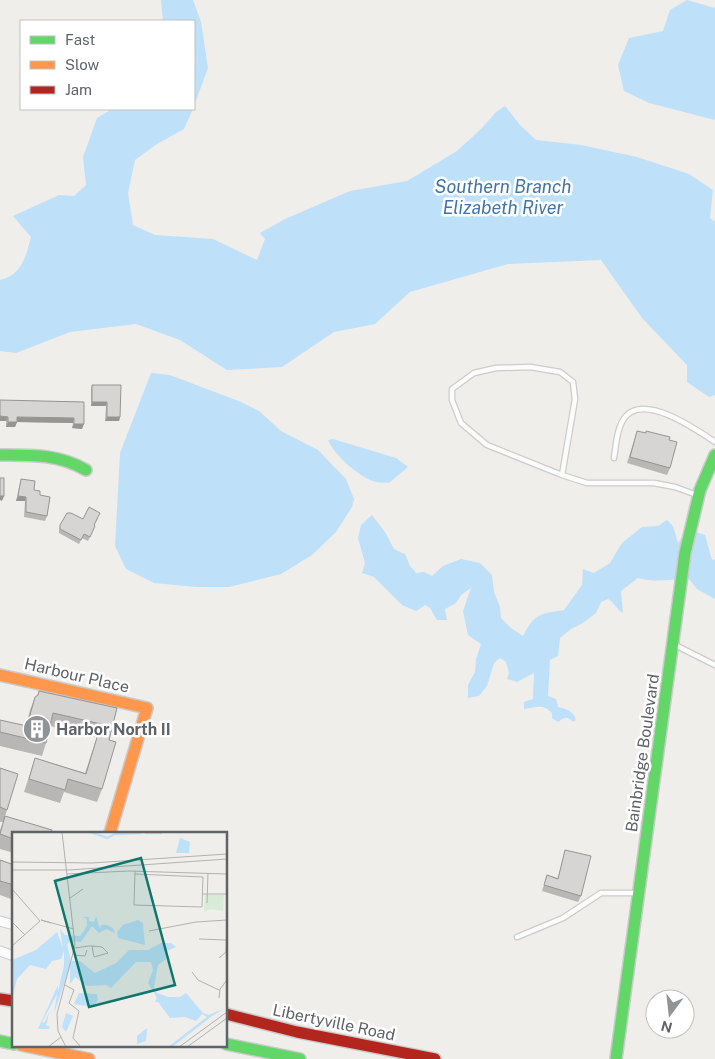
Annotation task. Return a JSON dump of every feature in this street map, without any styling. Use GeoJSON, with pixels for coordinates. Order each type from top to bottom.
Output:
{"type":"FeatureCollection","features":[{"type":"Feature","properties":{"kind":"main road"},"geometry":{"type":"LineString","coordinates":[[0,455],[55,456],[75,462],[86,470]]}},
{"type":"Feature","properties":{"kind":"main road","name":"Bainbridge Boulevard"},"geometry":{"type":"LineString","coordinates":[[616,1059],[685,552],[698,495],[715,455]]}},
{"type":"Feature","properties":{"kind":"main road","name":"Harbour Place"},"geometry":{"type":"LineString","coordinates":[[0,675],[147,708],[110,832]]}},
{"type":"Feature","properties":{"kind":"main road","name":"Libertyville Road"},"geometry":{"type":"LineString","coordinates":[[228,1015],[297,1032],[435,1059]]}},
{"type":"Feature","properties":{"kind":"main road"},"geometry":{"type":"LineString","coordinates":[[228,1044],[300,1059]]}},
{"type":"Feature","properties":{"kind":"main road"},"geometry":{"type":"LineString","coordinates":[[25,1046],[88,1059]]}},
{"type":"Feature","properties":{"kind":"street"},"geometry":{"type":"LineString","coordinates":[[0,951],[12,955]]}},
{"type":"Feature","properties":{"kind":"lane"},"geometry":{"type":"LineString","coordinates":[[562,475],[575,399],[573,382],[560,372],[530,366],[496,368],[474,373],[452,389],[452,400],[461,423],[488,445],[562,475],[587,483],[654,483],[675,487],[698,495]]}},
{"type":"Feature","properties":{"kind":"lane"},"geometry":{"type":"LineString","coordinates":[[614,458],[621,426],[626,416],[637,410],[663,413],[680,420],[715,442]]}},
{"type":"Feature","properties":{"kind":"lane"},"geometry":{"type":"LineString","coordinates":[[673,644],[715,665]]}},
{"type":"Feature","properties":{"kind":"lane"},"geometry":{"type":"LineString","coordinates":[[517,937],[563,918],[601,893],[640,893]]}},
{"type":"Feature","properties":{"kind":"water"},"geometry":{"type":"Polygon","coordinates":[[[161,0],[193,0],[201,22],[208,68],[195,103],[195,20],[163,20],[161,0]]]}},
{"type":"Feature","properties":{"kind":"water"},"geometry":{"type":"Polygon","coordinates":[[[687,0],[715,8],[715,120],[649,103],[624,91],[618,65],[629,38],[663,31],[670,10],[687,0]]]}},
{"type":"Feature","properties":{"kind":"water","name":"Southern Branch Elizabeth River"},"geometry":{"type":"Polygon","coordinates":[[[505,106],[520,125],[536,140],[581,145],[637,157],[689,174],[713,190],[710,218],[715,222],[715,395],[709,397],[687,382],[687,365],[642,318],[601,260],[508,264],[410,292],[375,324],[334,332],[282,367],[227,370],[180,340],[136,324],[70,332],[16,353],[0,351],[0,280],[13,274],[22,264],[31,237],[13,216],[59,195],[74,196],[86,185],[83,157],[97,118],[110,110],[193,110],[184,129],[157,144],[135,160],[128,193],[133,225],[155,235],[213,239],[257,260],[265,239],[260,233],[285,219],[350,191],[407,181],[457,151],[496,112],[505,106]]]}},
{"type":"Feature","properties":{"kind":"water"},"geometry":{"type":"Polygon","coordinates":[[[151,373],[170,375],[241,402],[259,411],[281,431],[318,450],[346,479],[354,499],[352,507],[336,532],[312,555],[281,574],[229,587],[196,587],[154,583],[126,569],[115,546],[120,453],[151,373]]]}},
{"type":"Feature","properties":{"kind":"water"},"geometry":{"type":"Polygon","coordinates":[[[333,439],[396,458],[408,467],[389,483],[370,480],[355,471],[342,459],[328,440],[333,439]]]}},
{"type":"Feature","properties":{"kind":"water"},"geometry":{"type":"Polygon","coordinates":[[[372,515],[385,532],[394,549],[405,554],[410,566],[416,573],[424,572],[432,576],[443,566],[461,559],[480,563],[492,575],[494,592],[500,607],[501,618],[523,636],[531,623],[539,616],[564,610],[582,585],[583,569],[594,573],[610,563],[622,543],[642,527],[658,526],[667,520],[673,526],[678,543],[688,529],[705,535],[712,560],[715,559],[715,599],[697,589],[689,579],[657,581],[638,578],[621,591],[623,613],[608,599],[601,602],[596,613],[560,638],[558,656],[550,660],[548,696],[556,699],[558,707],[572,712],[576,720],[573,722],[566,718],[558,722],[552,718],[552,713],[545,708],[524,709],[524,702],[533,699],[534,673],[517,682],[507,679],[509,673],[506,662],[500,658],[494,663],[487,686],[479,696],[468,698],[468,685],[475,672],[476,659],[481,644],[468,635],[463,611],[471,588],[461,595],[456,603],[445,609],[447,620],[437,620],[430,608],[425,605],[416,611],[402,605],[374,577],[362,573],[365,563],[358,538],[361,525],[372,515]]]}},
{"type":"Feature","properties":{"kind":"building"},"geometry":{"type":"Polygon","coordinates":[[[92,385],[121,385],[120,417],[107,417],[107,402],[92,402],[92,385]]]}},
{"type":"Feature","properties":{"kind":"building"},"geometry":{"type":"Polygon","coordinates":[[[0,400],[84,402],[84,424],[74,424],[74,418],[17,417],[17,422],[8,422],[8,417],[0,416],[0,400]]]}},
{"type":"Feature","properties":{"kind":"building"},"geometry":{"type":"Polygon","coordinates":[[[637,431],[646,433],[646,431],[670,437],[669,440],[677,442],[670,468],[630,457],[637,431]]]}},
{"type":"Feature","properties":{"kind":"building"},"geometry":{"type":"Polygon","coordinates":[[[0,478],[4,478],[4,496],[0,496],[0,478]]]}},
{"type":"Feature","properties":{"kind":"building"},"geometry":{"type":"Polygon","coordinates":[[[21,479],[35,481],[34,490],[40,491],[40,495],[50,497],[47,516],[26,512],[26,497],[18,496],[21,479]]]}},
{"type":"Feature","properties":{"kind":"building"},"geometry":{"type":"Polygon","coordinates":[[[89,507],[100,513],[90,537],[84,534],[81,540],[60,529],[60,525],[67,513],[83,519],[89,507]]]}},
{"type":"Feature","properties":{"kind":"building"},"geometry":{"type":"Polygon","coordinates":[[[39,691],[117,708],[109,740],[116,742],[102,789],[68,779],[65,790],[29,779],[35,758],[86,774],[101,724],[53,713],[46,743],[0,732],[0,720],[27,726],[35,697],[39,691]]]}},
{"type":"Feature","properties":{"kind":"building"},"geometry":{"type":"Polygon","coordinates":[[[0,768],[18,774],[7,810],[0,807],[0,768]]]}},
{"type":"Feature","properties":{"kind":"building"},"geometry":{"type":"Polygon","coordinates":[[[5,816],[52,830],[51,832],[12,832],[12,838],[0,834],[5,816]]]}},
{"type":"Feature","properties":{"kind":"building"},"geometry":{"type":"Polygon","coordinates":[[[565,850],[591,856],[581,896],[544,885],[547,875],[558,879],[565,850]]]}},
{"type":"Feature","properties":{"kind":"building"},"geometry":{"type":"Polygon","coordinates":[[[0,860],[12,864],[12,884],[0,881],[0,860]]]}},
{"type":"Feature","properties":{"kind":"traffic: fast"},"geometry":{"type":"LineString","coordinates":[[0,455],[44,456],[66,461],[86,470]]}},
{"type":"Feature","properties":{"kind":"traffic: fast"},"geometry":{"type":"LineString","coordinates":[[616,1059],[685,553],[700,490],[715,455]]}},
{"type":"Feature","properties":{"kind":"traffic: fast"},"geometry":{"type":"LineString","coordinates":[[0,1041],[12,1044]]}},
{"type":"Feature","properties":{"kind":"traffic: fast"},"geometry":{"type":"LineString","coordinates":[[228,1044],[300,1059]]}},
{"type":"Feature","properties":{"kind":"traffic: slow"},"geometry":{"type":"LineString","coordinates":[[0,675],[147,708],[110,832]]}},
{"type":"Feature","properties":{"kind":"traffic: slow"},"geometry":{"type":"LineString","coordinates":[[26,1046],[89,1059]]}},
{"type":"Feature","properties":{"kind":"traffic: jam"},"geometry":{"type":"LineString","coordinates":[[0,999],[12,1001]]}},
{"type":"Feature","properties":{"kind":"traffic: jam"},"geometry":{"type":"LineString","coordinates":[[228,1015],[297,1032],[435,1059]]}},
{"type":"Feature","properties":{"kind":"place","name":"Harbor North II"},"geometry":{"type":"Point","coordinates":[37,729]}}]}
